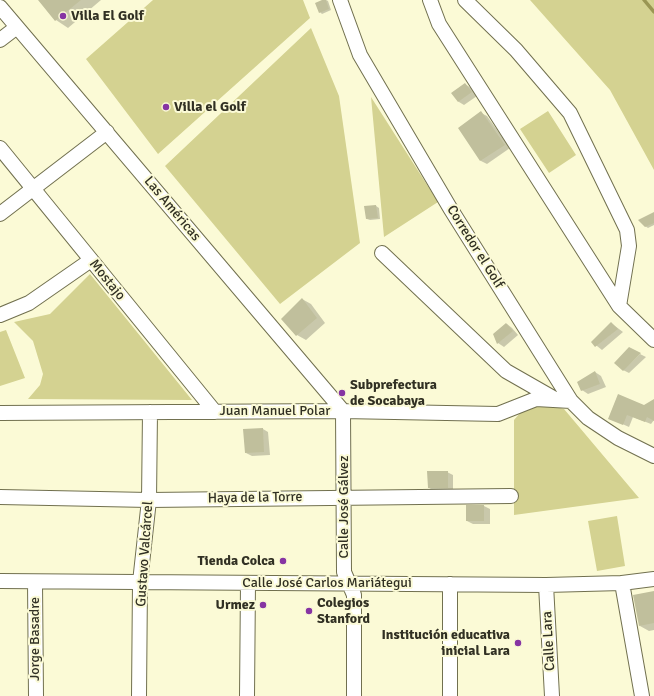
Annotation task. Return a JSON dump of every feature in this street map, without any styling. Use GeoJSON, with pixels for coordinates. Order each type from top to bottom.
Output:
{"type":"FeatureCollection","features":[{"type":"Feature","properties":{"kind":"street","name":"Corredor el Golf"},"geometry":{"type":"LineString","coordinates":[[340,0],[360,55],[564,401],[618,438],[654,456]]}},
{"type":"Feature","properties":{"kind":"street"},"geometry":{"type":"LineString","coordinates":[[430,0],[439,24],[619,306],[654,340]]}},
{"type":"Feature","properties":{"kind":"street"},"geometry":{"type":"LineString","coordinates":[[465,0],[516,50],[570,113],[628,230],[630,246],[619,306]]}},
{"type":"Feature","properties":{"kind":"street","name":"Las Américas"},"geometry":{"type":"LineString","coordinates":[[0,7],[343,411]]}},
{"type":"Feature","properties":{"kind":"street"},"geometry":{"type":"LineString","coordinates":[[0,40],[17,27]]}},
{"type":"Feature","properties":{"kind":"street"},"geometry":{"type":"LineString","coordinates":[[0,214],[34,190],[107,132]]}},
{"type":"Feature","properties":{"kind":"street","name":"Mostajo"},"geometry":{"type":"LineString","coordinates":[[0,148],[215,412]]}},
{"type":"Feature","properties":{"kind":"street"},"geometry":{"type":"LineString","coordinates":[[382,253],[506,371],[564,401]]}},
{"type":"Feature","properties":{"kind":"street"},"geometry":{"type":"LineString","coordinates":[[0,315],[29,302],[91,260]]}},
{"type":"Feature","properties":{"kind":"street","name":"Juan Manuel Polar"},"geometry":{"type":"LineString","coordinates":[[0,413],[343,411],[498,414],[536,399],[564,401]]}},
{"type":"Feature","properties":{"kind":"street","name":"Calle José Gálvez"},"geometry":{"type":"LineString","coordinates":[[343,411],[345,497],[344,572],[354,595],[354,696]]}},
{"type":"Feature","properties":{"kind":"street","name":"Gustavo Valcárcel"},"geometry":{"type":"LineString","coordinates":[[139,696],[140,582],[149,500],[150,412]]}},
{"type":"Feature","properties":{"kind":"street","name":"Haya de la Torre"},"geometry":{"type":"LineString","coordinates":[[0,497],[149,500],[511,496]]}},
{"type":"Feature","properties":{"kind":"street","name":"Calle José Carlos Mariátegui"},"geometry":{"type":"LineString","coordinates":[[0,581],[546,585],[622,582],[654,579]]}},
{"type":"Feature","properties":{"kind":"street","name":"Jorge Basadre"},"geometry":{"type":"LineString","coordinates":[[35,582],[36,696]]}},
{"type":"Feature","properties":{"kind":"street"},"geometry":{"type":"LineString","coordinates":[[622,582],[642,696]]}},
{"type":"Feature","properties":{"kind":"street"},"geometry":{"type":"LineString","coordinates":[[247,696],[248,583]]}},
{"type":"Feature","properties":{"kind":"street"},"geometry":{"type":"LineString","coordinates":[[450,584],[450,696]]}},
{"type":"Feature","properties":{"kind":"street","name":"Calle Lara"},"geometry":{"type":"LineString","coordinates":[[546,585],[552,696]]}},
{"type":"Feature","properties":{"kind":"shaded area","name":"Villa el Golf"},"geometry":{"type":"Polygon","coordinates":[[[153,0],[303,0],[310,18],[158,154],[86,59],[153,0]]]}},
{"type":"Feature","properties":{"kind":"shaded area"},"geometry":{"type":"Polygon","coordinates":[[[530,0],[654,0],[654,170],[610,90],[530,0]]]}},
{"type":"Feature","properties":{"kind":"shaded area","name":"Villa el Golf"},"geometry":{"type":"Polygon","coordinates":[[[311,28],[339,96],[360,243],[280,304],[165,166],[311,28]]]}},
{"type":"Feature","properties":{"kind":"shaded area"},"geometry":{"type":"Polygon","coordinates":[[[371,97],[438,202],[384,237],[371,97]]]}},
{"type":"Feature","properties":{"kind":"shaded area"},"geometry":{"type":"Polygon","coordinates":[[[548,111],[576,155],[549,173],[520,129],[548,111]]]}},
{"type":"Feature","properties":{"kind":"shaded area"},"geometry":{"type":"Polygon","coordinates":[[[90,274],[192,400],[28,399],[40,385],[43,374],[33,341],[14,322],[50,314],[90,274]]]}},
{"type":"Feature","properties":{"kind":"shaded area"},"geometry":{"type":"Polygon","coordinates":[[[6,330],[25,378],[0,386],[0,332],[6,330]]]}},
{"type":"Feature","properties":{"kind":"shaded area"},"geometry":{"type":"Polygon","coordinates":[[[546,404],[564,409],[639,498],[514,515],[514,420],[520,413],[532,406],[546,404]]]}},
{"type":"Feature","properties":{"kind":"shaded area"},"geometry":{"type":"Polygon","coordinates":[[[617,516],[625,566],[597,571],[588,521],[617,516]]]}},
{"type":"Feature","properties":{"kind":"building"},"geometry":{"type":"Polygon","coordinates":[[[38,0],[81,0],[55,21],[38,0]]]}},
{"type":"Feature","properties":{"kind":"building"},"geometry":{"type":"Polygon","coordinates":[[[326,0],[329,9],[319,13],[315,3],[326,0]]]}},
{"type":"Feature","properties":{"kind":"building"},"geometry":{"type":"Polygon","coordinates":[[[465,83],[472,92],[458,102],[451,93],[465,83]]]}},
{"type":"Feature","properties":{"kind":"building"},"geometry":{"type":"Polygon","coordinates":[[[481,111],[505,145],[480,161],[458,128],[481,111]]]}},
{"type":"Feature","properties":{"kind":"building"},"geometry":{"type":"Polygon","coordinates":[[[376,205],[378,218],[366,219],[364,206],[376,205]]]}},
{"type":"Feature","properties":{"kind":"building"},"geometry":{"type":"Polygon","coordinates":[[[654,212],[654,223],[645,227],[638,220],[654,212]]]}},
{"type":"Feature","properties":{"kind":"building"},"geometry":{"type":"Polygon","coordinates":[[[302,298],[317,318],[296,336],[281,319],[302,298]]]}},
{"type":"Feature","properties":{"kind":"building"},"geometry":{"type":"Polygon","coordinates":[[[611,322],[618,329],[595,347],[591,342],[611,322]]]}},
{"type":"Feature","properties":{"kind":"building"},"geometry":{"type":"Polygon","coordinates":[[[506,323],[513,331],[497,344],[493,334],[506,323]]]}},
{"type":"Feature","properties":{"kind":"building"},"geometry":{"type":"Polygon","coordinates":[[[629,347],[641,353],[623,371],[614,363],[629,347]]]}},
{"type":"Feature","properties":{"kind":"building"},"geometry":{"type":"Polygon","coordinates":[[[595,371],[600,384],[581,391],[577,382],[595,371]]]}},
{"type":"Feature","properties":{"kind":"building"},"geometry":{"type":"Polygon","coordinates":[[[618,394],[644,405],[654,399],[654,421],[647,417],[645,422],[627,415],[623,425],[608,419],[618,394]]]}},
{"type":"Feature","properties":{"kind":"building"},"geometry":{"type":"Polygon","coordinates":[[[263,428],[264,452],[245,453],[243,429],[263,428]]]}},
{"type":"Feature","properties":{"kind":"building"},"geometry":{"type":"Polygon","coordinates":[[[427,471],[448,471],[448,488],[428,488],[427,471]]]}},
{"type":"Feature","properties":{"kind":"building"},"geometry":{"type":"Polygon","coordinates":[[[466,505],[484,505],[484,521],[466,521],[466,505]]]}},
{"type":"Feature","properties":{"kind":"building"},"geometry":{"type":"Polygon","coordinates":[[[654,591],[654,623],[639,626],[633,595],[654,591]]]}},
{"type":"Feature","properties":{"kind":"waterway"},"geometry":{"type":"LineString","coordinates":[[644,0],[654,12]]}},
{"type":"Feature","properties":{"kind":"place","name":"Villa El Golf"},"geometry":{"type":"Point","coordinates":[63,16]}},
{"type":"Feature","properties":{"kind":"place","name":"Villa el Golf"},"geometry":{"type":"Point","coordinates":[166,107]}},
{"type":"Feature","properties":{"kind":"place","name":"Subprefectura de Socabaya"},"geometry":{"type":"Point","coordinates":[342,393]}},
{"type":"Feature","properties":{"kind":"place","name":"Tienda Colca"},"geometry":{"type":"Point","coordinates":[283,561]}},
{"type":"Feature","properties":{"kind":"place","name":"Urmez"},"geometry":{"type":"Point","coordinates":[263,605]}},
{"type":"Feature","properties":{"kind":"place","name":"Colegios Stanford"},"geometry":{"type":"Point","coordinates":[309,611]}},
{"type":"Feature","properties":{"kind":"place","name":"Institución educativa inicial Lara"},"geometry":{"type":"Point","coordinates":[518,643]}}]}
